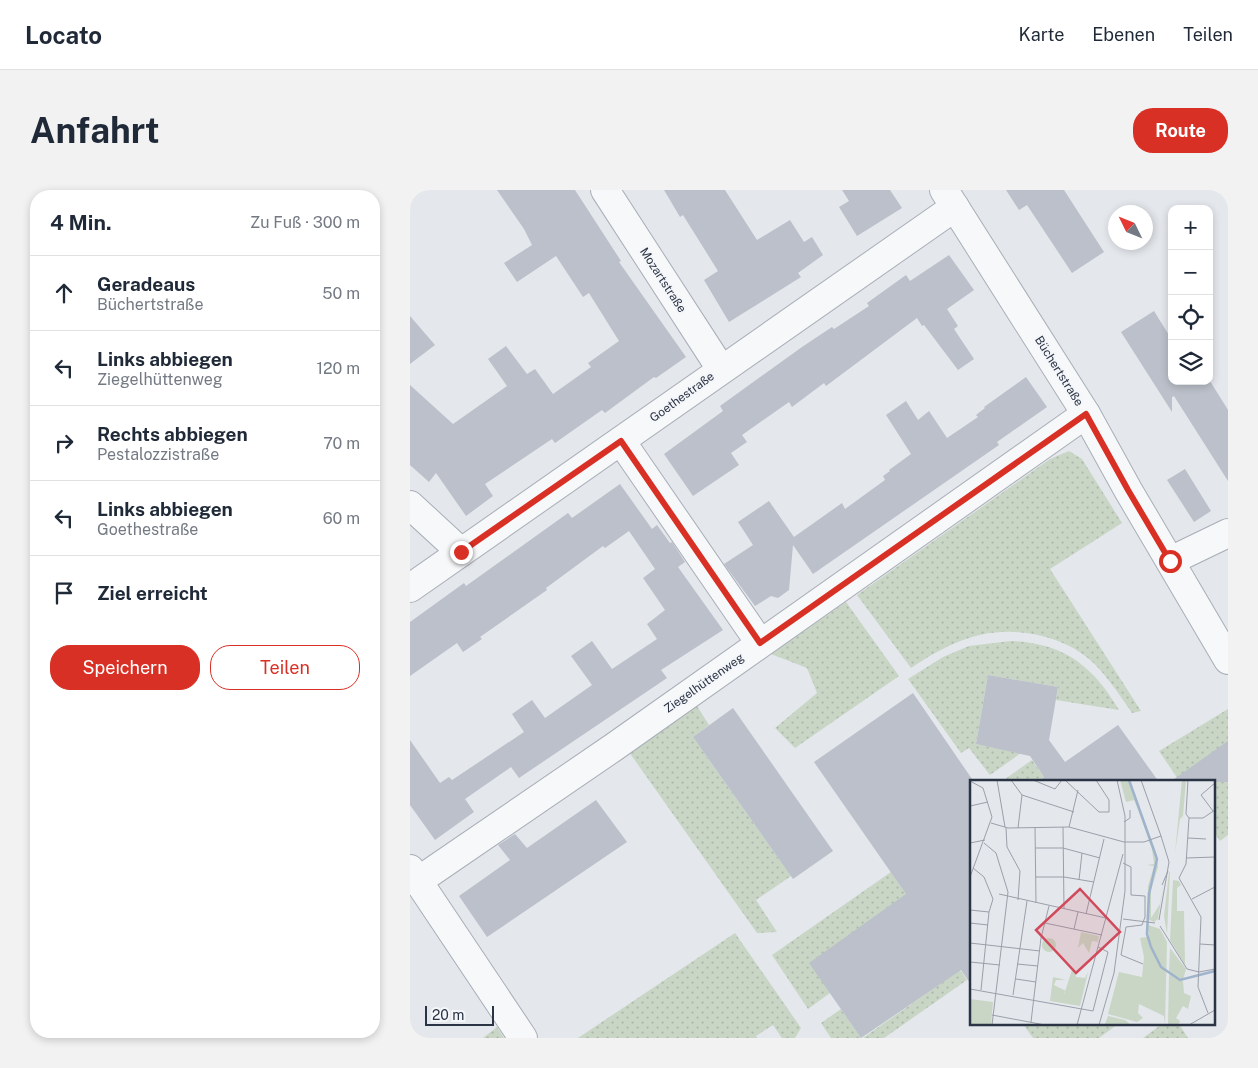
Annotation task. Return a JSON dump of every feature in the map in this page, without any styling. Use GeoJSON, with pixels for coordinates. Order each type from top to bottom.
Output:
{"type":"FeatureCollection","features":[{"type":"Feature","properties":{"kind":"street","name":"Mozartstraße"},"geometry":{"type":"LineString","coordinates":[[605,190],[721,369]]}},
{"type":"Feature","properties":{"kind":"street","name":"Goethestraße"},"geometry":{"type":"LineString","coordinates":[[410,588],[721,369],[949,199]]}},
{"type":"Feature","properties":{"kind":"street","name":"Büchertstraße"},"geometry":{"type":"LineString","coordinates":[[949,199],[1086,414],[1128,490],[1228,660]]}},
{"type":"Feature","properties":{"kind":"street","name":"Ziegelhüttenweg"},"geometry":{"type":"LineString","coordinates":[[414,875],[614,747],[1086,414]]}},
{"type":"Feature","properties":{"kind":"street"},"geometry":{"type":"LineString","coordinates":[[621,441],[760,643]]}},
{"type":"Feature","properties":{"kind":"street"},"geometry":{"type":"LineString","coordinates":[[410,505],[461,552]]}},
{"type":"Feature","properties":{"kind":"street"},"geometry":{"type":"LineString","coordinates":[[1170,561],[1228,533]]}},
{"type":"Feature","properties":{"kind":"street"},"geometry":{"type":"LineString","coordinates":[[414,875],[523,1038]]}},
{"type":"Feature","properties":{"kind":"green space"},"geometry":{"type":"Polygon","coordinates":[[[1069,451],[1082,459],[1122,523],[1050,569],[1141,711],[1132,713],[1101,671],[1077,650],[1063,643],[1032,634],[999,632],[969,638],[939,651],[911,668],[857,595],[1050,459],[1069,451]]]}},
{"type":"Feature","properties":{"kind":"green space"},"geometry":{"type":"Polygon","coordinates":[[[846,602],[899,676],[795,748],[775,728],[817,693],[807,668],[771,654],[846,602]]]}},
{"type":"Feature","properties":{"kind":"green space"},"geometry":{"type":"Polygon","coordinates":[[[1011,641],[1047,646],[1075,660],[1099,681],[1119,710],[1056,700],[1058,687],[988,675],[976,744],[1021,753],[990,775],[969,748],[961,753],[908,679],[943,657],[969,646],[1011,641]]]}},
{"type":"Feature","properties":{"kind":"green space"},"geometry":{"type":"Polygon","coordinates":[[[697,706],[709,725],[693,737],[791,876],[756,900],[777,932],[757,933],[629,752],[697,706]]]}},
{"type":"Feature","properties":{"kind":"green space"},"geometry":{"type":"Polygon","coordinates":[[[1228,709],[1228,835],[1220,841],[1216,835],[1216,780],[1179,780],[1159,751],[1228,709]]]}},
{"type":"Feature","properties":{"kind":"green space"},"geometry":{"type":"Polygon","coordinates":[[[1032,760],[1044,777],[1040,780],[1004,780],[1032,760]]]}},
{"type":"Feature","properties":{"kind":"green space"},"geometry":{"type":"Polygon","coordinates":[[[891,872],[906,894],[830,993],[808,1009],[772,955],[891,872]]]}},
{"type":"Feature","properties":{"kind":"green space"},"geometry":{"type":"Polygon","coordinates":[[[735,933],[801,1028],[795,1038],[782,1038],[773,1025],[756,1036],[757,1038],[578,1038],[735,933]]]}},
{"type":"Feature","properties":{"kind":"green space"},"geometry":{"type":"Polygon","coordinates":[[[960,970],[967,980],[884,1038],[863,1038],[960,970]]]}},
{"type":"Feature","properties":{"kind":"green space"},"geometry":{"type":"Polygon","coordinates":[[[841,1009],[861,1038],[831,1038],[821,1023],[841,1009]]]}},
{"type":"Feature","properties":{"kind":"green space"},"geometry":{"type":"Polygon","coordinates":[[[1024,1026],[1115,1026],[1099,1038],[1033,1038],[1024,1026]]]}},
{"type":"Feature","properties":{"kind":"green space"},"geometry":{"type":"Polygon","coordinates":[[[1159,1026],[1180,1026],[1188,1038],[1143,1038],[1159,1026]]]}},
{"type":"Feature","properties":{"kind":"green space"},"geometry":{"type":"Polygon","coordinates":[[[497,1027],[504,1038],[483,1038],[497,1027]]]}},
{"type":"Feature","properties":{"kind":"building"},"geometry":{"type":"Polygon","coordinates":[[[497,190],[575,190],[621,261],[619,262],[686,357],[656,378],[654,377],[605,413],[602,410],[555,443],[552,439],[485,484],[493,496],[466,516],[436,473],[429,482],[410,465],[410,385],[453,424],[507,386],[488,359],[506,346],[527,374],[535,369],[553,394],[591,367],[588,363],[619,341],[589,293],[583,297],[556,256],[517,282],[504,263],[532,245],[524,229],[497,190]]]}},
{"type":"Feature","properties":{"kind":"building"},"geometry":{"type":"Polygon","coordinates":[[[664,190],[725,190],[757,240],[790,220],[804,242],[812,237],[823,255],[798,273],[801,277],[729,322],[704,280],[718,271],[683,215],[680,217],[664,190]]]}},
{"type":"Feature","properties":{"kind":"building"},"geometry":{"type":"Polygon","coordinates":[[[842,190],[890,190],[902,208],[857,236],[839,207],[849,201],[842,190]]]}},
{"type":"Feature","properties":{"kind":"building"},"geometry":{"type":"Polygon","coordinates":[[[1006,190],[1064,190],[1104,252],[1072,273],[1027,205],[1019,210],[1006,190]]]}},
{"type":"Feature","properties":{"kind":"building"},"geometry":{"type":"Polygon","coordinates":[[[949,255],[974,290],[947,309],[958,326],[954,329],[974,359],[958,370],[917,318],[826,386],[824,383],[792,407],[789,402],[742,435],[747,442],[731,453],[739,465],[693,496],[664,454],[723,411],[720,406],[802,347],[869,306],[867,303],[906,275],[910,281],[949,255]]]}},
{"type":"Feature","properties":{"kind":"building"},"geometry":{"type":"Polygon","coordinates":[[[1154,311],[1168,334],[1168,385],[1212,385],[1228,410],[1228,481],[1174,396],[1172,397],[1172,412],[1121,332],[1154,311]]]}},
{"type":"Feature","properties":{"kind":"building"},"geometry":{"type":"Polygon","coordinates":[[[410,316],[435,345],[410,364],[410,316]]]}},
{"type":"Feature","properties":{"kind":"building"},"geometry":{"type":"Polygon","coordinates":[[[1026,377],[1047,407],[997,442],[999,445],[813,574],[793,545],[789,590],[778,598],[771,596],[755,606],[724,564],[753,545],[738,522],[769,501],[794,537],[842,503],[845,509],[885,480],[883,476],[889,470],[911,454],[886,415],[906,401],[918,420],[929,411],[947,438],[978,417],[976,415],[984,407],[1026,377]]]}},
{"type":"Feature","properties":{"kind":"building"},"geometry":{"type":"Polygon","coordinates":[[[1185,469],[1211,511],[1194,522],[1167,480],[1185,469]]]}},
{"type":"Feature","properties":{"kind":"building"},"geometry":{"type":"Polygon","coordinates":[[[620,484],[652,529],[657,525],[670,543],[672,542],[685,562],[678,567],[723,630],[661,670],[667,678],[519,778],[511,767],[465,799],[474,812],[435,840],[410,805],[410,740],[440,783],[449,777],[452,780],[524,732],[512,714],[532,700],[545,718],[592,685],[571,656],[592,641],[612,669],[657,639],[647,624],[665,610],[643,578],[655,569],[629,531],[605,548],[603,546],[546,588],[547,590],[480,637],[482,639],[463,652],[457,643],[410,676],[410,622],[464,583],[466,586],[568,513],[572,518],[620,484]]]}},
{"type":"Feature","properties":{"kind":"building"},"geometry":{"type":"Polygon","coordinates":[[[988,675],[1058,687],[1049,740],[1065,762],[1118,725],[1158,780],[1040,780],[1044,777],[1030,756],[976,744],[988,675]]]}},
{"type":"Feature","properties":{"kind":"building"},"geometry":{"type":"Polygon","coordinates":[[[913,693],[972,779],[970,780],[970,983],[961,970],[861,1038],[809,963],[906,894],[814,762],[913,693]]]}},
{"type":"Feature","properties":{"kind":"building"},"geometry":{"type":"Polygon","coordinates":[[[733,708],[833,851],[793,879],[693,737],[733,708]]]}},
{"type":"Feature","properties":{"kind":"building"},"geometry":{"type":"Polygon","coordinates":[[[1228,741],[1228,782],[1216,782],[1216,780],[1173,780],[1228,741]]]}},
{"type":"Feature","properties":{"kind":"building"},"geometry":{"type":"Polygon","coordinates":[[[596,800],[627,842],[487,937],[459,896],[510,860],[498,845],[515,834],[527,848],[596,800]]]}},
{"type":"Feature","properties":{"kind":"route"},"geometry":{"type":"LineString","coordinates":[[461,552],[621,441],[760,643],[1086,414],[1170,561]]}}]}
